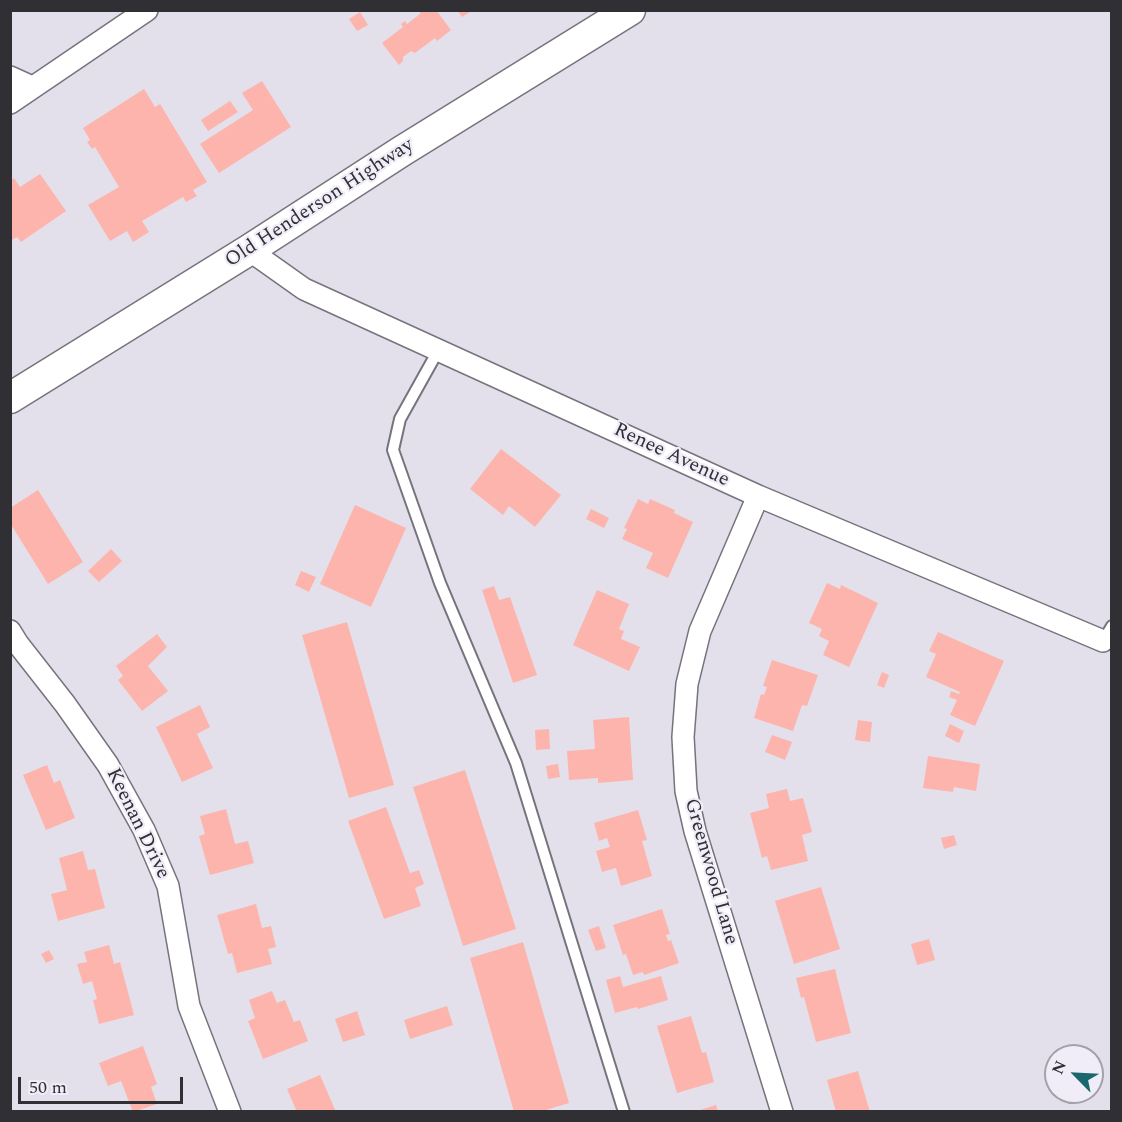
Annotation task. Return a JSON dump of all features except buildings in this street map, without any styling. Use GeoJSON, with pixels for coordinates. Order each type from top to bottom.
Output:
{"type":"FeatureCollection","features":[{"type":"Feature","properties":{"kind":"main road","name":"Old Henderson Highway"},"geometry":{"type":"LineString","coordinates":[[10,398],[630,10]]}},
{"type":"Feature","properties":{"kind":"street"},"geometry":{"type":"LineString","coordinates":[[10,103],[147,10]]}},
{"type":"Feature","properties":{"kind":"street"},"geometry":{"type":"LineString","coordinates":[[10,77],[32,87]]}},
{"type":"Feature","properties":{"kind":"street","name":"Renee Avenue"},"geometry":{"type":"LineString","coordinates":[[249,249],[304,289],[758,496],[1109,637]]}},
{"type":"Feature","properties":{"kind":"street","name":"Greenwood Lane"},"geometry":{"type":"LineString","coordinates":[[758,496],[700,631],[687,684],[682,737],[686,791],[695,831],[782,1112]]}},
{"type":"Feature","properties":{"kind":"street","name":"Keenan Drive"},"geometry":{"type":"LineString","coordinates":[[10,631],[108,765],[144,830],[168,886],[189,1006],[230,1112]]}},
{"type":"Feature","properties":{"kind":"lane"},"geometry":{"type":"LineString","coordinates":[[439,349],[400,420],[393,450],[440,583],[516,763],[624,1112]]}}]}
